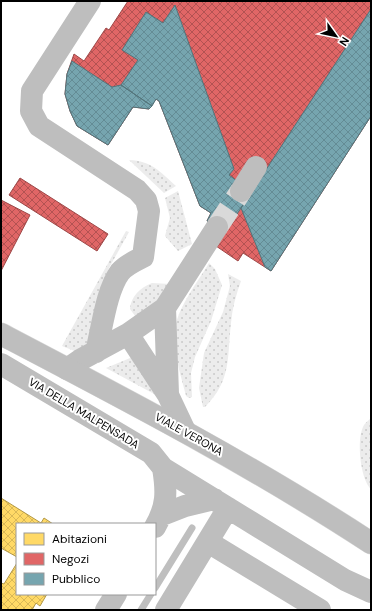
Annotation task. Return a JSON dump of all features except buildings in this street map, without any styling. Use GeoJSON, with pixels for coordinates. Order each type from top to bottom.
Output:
{"type":"FeatureCollection","features":[{"type":"Feature","properties":{"kind":"street"},"geometry":{"type":"LineString","coordinates":[[90,1],[32,91],[31,111],[39,126],[137,190],[146,200],[150,212],[143,257],[128,265],[120,273],[111,289],[96,352]]}},
{"type":"Feature","properties":{"kind":"street"},"geometry":{"type":"LineString","coordinates":[[241,191],[256,167]]}},
{"type":"Feature","properties":{"kind":"street"},"geometry":{"type":"LineString","coordinates":[[67,369],[128,334],[165,308],[217,227]]}},
{"type":"Feature","properties":{"kind":"street"},"geometry":{"type":"LineString","coordinates":[[165,308],[168,395]]}},
{"type":"Feature","properties":{"kind":"street","name":"VIALE VERONA"},"geometry":{"type":"LineString","coordinates":[[1,334],[185,431],[259,473],[371,543]]}},
{"type":"Feature","properties":{"kind":"street"},"geometry":{"type":"LineString","coordinates":[[128,334],[168,395],[185,431]]}},
{"type":"Feature","properties":{"kind":"street","name":"VIA DELLA MALPENSADA"},"geometry":{"type":"LineString","coordinates":[[1,364],[151,453],[163,468],[221,504],[345,580],[371,592]]}},
{"type":"Feature","properties":{"kind":"street","name":"VIA DELLA MALPENSADA"},"geometry":{"type":"LineString","coordinates":[[158,521],[167,491],[163,468]]}},
{"type":"Feature","properties":{"kind":"street"},"geometry":{"type":"LineString","coordinates":[[166,610],[208,542],[221,504]]}},
{"type":"Feature","properties":{"kind":"street","name":"VIA DELLA MALPENSADA"},"geometry":{"type":"LineString","coordinates":[[158,521],[185,506],[221,504]]}},
{"type":"Feature","properties":{"kind":"street"},"geometry":{"type":"LineString","coordinates":[[208,542],[320,610]]}},
{"type":"Feature","properties":{"kind":"street"},"geometry":{"type":"LineString","coordinates":[[106,610],[115,595]]}},
{"type":"Feature","properties":{"kind":"shaded area"},"geometry":{"type":"Polygon","coordinates":[[[129,160],[144,162],[155,168],[176,186],[164,193],[129,160]]]}},
{"type":"Feature","properties":{"kind":"shaded area"},"geometry":{"type":"Polygon","coordinates":[[[178,191],[192,244],[178,251],[165,236],[170,218],[165,198],[178,191]]]}},
{"type":"Feature","properties":{"kind":"shaded area"},"geometry":{"type":"Polygon","coordinates":[[[126,231],[129,232],[109,268],[100,290],[93,341],[77,352],[62,346],[126,231]]]}},
{"type":"Feature","properties":{"kind":"shaded area"},"geometry":{"type":"Polygon","coordinates":[[[209,263],[215,269],[222,285],[211,321],[195,357],[191,373],[192,397],[189,398],[186,396],[174,345],[175,328],[182,308],[209,263]]]}},
{"type":"Feature","properties":{"kind":"shaded area"},"geometry":{"type":"Polygon","coordinates":[[[228,274],[241,281],[232,312],[227,368],[220,387],[214,397],[205,407],[203,407],[199,388],[204,353],[223,312],[230,286],[228,274]]]}},
{"type":"Feature","properties":{"kind":"shaded area"},"geometry":{"type":"Polygon","coordinates":[[[152,283],[170,284],[155,309],[138,320],[130,309],[132,300],[140,290],[152,283]]]}},
{"type":"Feature","properties":{"kind":"shaded area"},"geometry":{"type":"Polygon","coordinates":[[[135,356],[156,395],[106,368],[135,356]]]}},
{"type":"Feature","properties":{"kind":"shaded area"},"geometry":{"type":"Polygon","coordinates":[[[371,418],[371,489],[364,477],[362,468],[360,458],[360,439],[364,425],[371,418]]]}},
{"type":"Feature","properties":{"kind":"waterway"},"geometry":{"type":"LineString","coordinates":[[156,586],[192,528]]}},
{"type":"Feature","properties":{"kind":"waterway"},"geometry":{"type":"LineString","coordinates":[[141,610],[150,595]]}},
{"type":"Feature","properties":{"kind":"tunnel"},"geometry":{"type":"LineString","coordinates":[[217,227],[241,191]]}}]}
